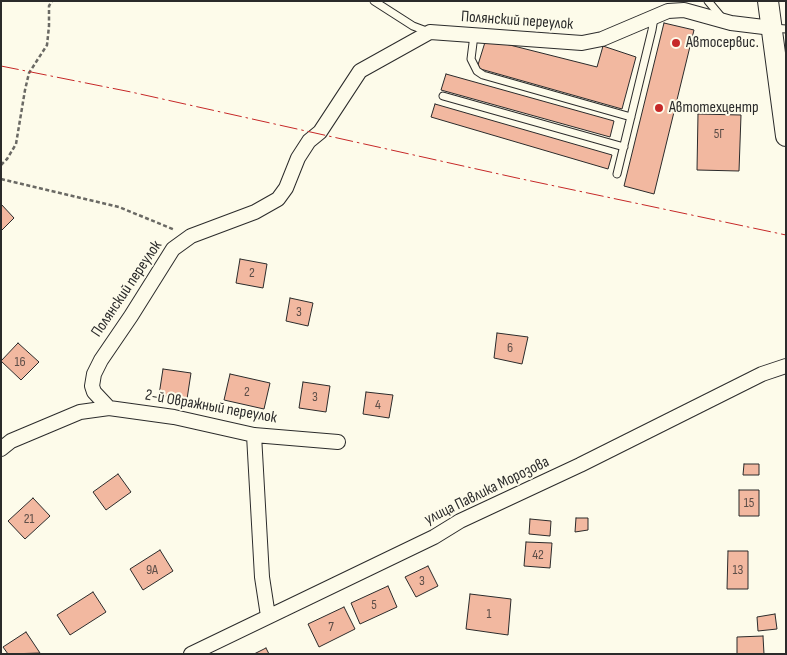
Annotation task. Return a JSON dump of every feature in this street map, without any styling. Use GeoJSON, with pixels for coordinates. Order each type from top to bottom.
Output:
{"type":"FeatureCollection","features":[{"type":"Feature","properties":{"kind":"main road"},"geometry":{"type":"LineString","coordinates":[[768,1],[779,29],[776,58],[786,136]]}},
{"type":"Feature","properties":{"kind":"street","name":"Полянский переулок"},"geometry":{"type":"LineString","coordinates":[[80,412],[89,398],[94,374],[100,360],[173,250],[191,236],[255,212],[278,199],[286,188],[298,158],[309,141],[320,132],[360,71],[430,32],[582,43],[602,39],[668,11],[684,10],[725,22],[779,29]]}},
{"type":"Feature","properties":{"kind":"street","name":"улица Павлика Морозова"},"geometry":{"type":"LineString","coordinates":[[200,652],[268,616],[434,536],[460,521],[580,465],[762,374],[786,366]]}},
{"type":"Feature","properties":{"kind":"street"},"geometry":{"type":"LineString","coordinates":[[92,386],[99,399],[109,408]]}},
{"type":"Feature","properties":{"kind":"street","name":"2-й Овражный переулок"},"geometry":{"type":"LineString","coordinates":[[1,449],[11,441],[80,412],[109,408],[174,417],[254,435],[338,442]]}},
{"type":"Feature","properties":{"kind":"street"},"geometry":{"type":"LineString","coordinates":[[254,435],[263,586],[268,616]]}},
{"type":"Feature","properties":{"kind":"lane"},"geometry":{"type":"LineString","coordinates":[[374,1],[413,26],[430,32]]}},
{"type":"Feature","properties":{"kind":"lane"},"geometry":{"type":"LineString","coordinates":[[708,1],[725,22]]}},
{"type":"Feature","properties":{"kind":"lane"},"geometry":{"type":"LineString","coordinates":[[617,174],[654,18]]}},
{"type":"Feature","properties":{"kind":"lane"},"geometry":{"type":"LineString","coordinates":[[474,35],[471,59],[477,71],[483,75],[631,117]]}},
{"type":"Feature","properties":{"kind":"lane"},"geometry":{"type":"LineString","coordinates":[[443,96],[624,146]]}},
{"type":"Feature","properties":{"kind":"path"},"geometry":{"type":"LineString","coordinates":[[1,165],[8,159],[16,144],[29,73],[47,45],[49,6],[52,1]]}},
{"type":"Feature","properties":{"kind":"path"},"geometry":{"type":"LineString","coordinates":[[1,179],[119,207],[191,236]]}},
{"type":"Feature","properties":{"kind":"building","name":"Автотехцентр"},"geometry":{"type":"Polygon","coordinates":[[[664,23],[694,30],[654,194],[624,186],[664,23]]]}},
{"type":"Feature","properties":{"kind":"building"},"geometry":{"type":"Polygon","coordinates":[[[486,39],[597,67],[603,46],[636,57],[622,109],[477,68],[486,39]]]}},
{"type":"Feature","properties":{"kind":"building"},"geometry":{"type":"Polygon","coordinates":[[[446,74],[614,121],[610,137],[441,90],[446,74]]]}},
{"type":"Feature","properties":{"kind":"building"},"geometry":{"type":"Polygon","coordinates":[[[435,104],[612,155],[608,169],[431,117],[435,104]]]}},
{"type":"Feature","properties":{"kind":"building"},"geometry":{"type":"Polygon","coordinates":[[[698,114],[741,115],[739,171],[697,170],[698,114]]]}},
{"type":"Feature","properties":{"kind":"building"},"geometry":{"type":"Polygon","coordinates":[[[1,204],[14,218],[1,231],[1,204]]]}},
{"type":"Feature","properties":{"kind":"building"},"geometry":{"type":"Polygon","coordinates":[[[240,259],[267,264],[263,288],[236,283],[240,259]]]}},
{"type":"Feature","properties":{"kind":"building"},"geometry":{"type":"Polygon","coordinates":[[[290,298],[313,303],[308,326],[286,321],[290,298]]]}},
{"type":"Feature","properties":{"kind":"building"},"geometry":{"type":"Polygon","coordinates":[[[497,333],[528,337],[522,364],[494,358],[497,333]]]}},
{"type":"Feature","properties":{"kind":"building"},"geometry":{"type":"Polygon","coordinates":[[[18,343],[39,362],[21,380],[1,361],[18,343]]]}},
{"type":"Feature","properties":{"kind":"building"},"geometry":{"type":"Polygon","coordinates":[[[163,369],[191,373],[187,399],[159,395],[163,369]]]}},
{"type":"Feature","properties":{"kind":"building"},"geometry":{"type":"Polygon","coordinates":[[[230,374],[270,383],[264,409],[224,400],[230,374]]]}},
{"type":"Feature","properties":{"kind":"building"},"geometry":{"type":"Polygon","coordinates":[[[303,382],[330,386],[326,412],[299,408],[303,382]]]}},
{"type":"Feature","properties":{"kind":"building"},"geometry":{"type":"Polygon","coordinates":[[[366,392],[393,395],[389,418],[363,414],[366,392]]]}},
{"type":"Feature","properties":{"kind":"building"},"geometry":{"type":"Polygon","coordinates":[[[744,464],[759,464],[759,475],[743,475],[744,464]]]}},
{"type":"Feature","properties":{"kind":"building"},"geometry":{"type":"Polygon","coordinates":[[[118,474],[131,492],[106,510],[93,492],[118,474]]]}},
{"type":"Feature","properties":{"kind":"building"},"geometry":{"type":"Polygon","coordinates":[[[739,490],[759,490],[759,516],[739,516],[739,490]]]}},
{"type":"Feature","properties":{"kind":"building"},"geometry":{"type":"Polygon","coordinates":[[[33,498],[50,516],[25,539],[8,521],[33,498]]]}},
{"type":"Feature","properties":{"kind":"building"},"geometry":{"type":"Polygon","coordinates":[[[576,518],[588,518],[588,530],[575,532],[576,518]]]}},
{"type":"Feature","properties":{"kind":"building"},"geometry":{"type":"Polygon","coordinates":[[[530,519],[551,521],[550,536],[529,534],[530,519]]]}},
{"type":"Feature","properties":{"kind":"building"},"geometry":{"type":"Polygon","coordinates":[[[526,542],[552,543],[550,568],[524,566],[526,542]]]}},
{"type":"Feature","properties":{"kind":"building"},"geometry":{"type":"Polygon","coordinates":[[[160,550],[173,571],[143,590],[130,569],[160,550]]]}},
{"type":"Feature","properties":{"kind":"building"},"geometry":{"type":"Polygon","coordinates":[[[728,551],[748,551],[748,589],[727,589],[728,551]]]}},
{"type":"Feature","properties":{"kind":"building"},"geometry":{"type":"Polygon","coordinates":[[[428,566],[438,586],[416,597],[405,577],[428,566]]]}},
{"type":"Feature","properties":{"kind":"building"},"geometry":{"type":"Polygon","coordinates":[[[388,586],[397,607],[360,624],[351,603],[388,586]]]}},
{"type":"Feature","properties":{"kind":"building"},"geometry":{"type":"Polygon","coordinates":[[[93,592],[106,612],[70,635],[57,615],[93,592]]]}},
{"type":"Feature","properties":{"kind":"building"},"geometry":{"type":"Polygon","coordinates":[[[470,594],[511,599],[508,635],[466,629],[470,594]]]}},
{"type":"Feature","properties":{"kind":"building"},"geometry":{"type":"Polygon","coordinates":[[[344,607],[355,629],[319,647],[308,624],[344,607]]]}},
{"type":"Feature","properties":{"kind":"building"},"geometry":{"type":"Polygon","coordinates":[[[775,614],[777,629],[758,631],[757,617],[775,614]]]}},
{"type":"Feature","properties":{"kind":"building"},"geometry":{"type":"Polygon","coordinates":[[[26,632],[40,653],[8,654],[3,647],[26,632]]]}},
{"type":"Feature","properties":{"kind":"building"},"geometry":{"type":"Polygon","coordinates":[[[763,636],[764,654],[737,654],[737,637],[763,636]]]}},
{"type":"Feature","properties":{"kind":"building"},"geometry":{"type":"Polygon","coordinates":[[[266,648],[269,654],[254,654],[266,648]]]}},
{"type":"Feature","properties":{"kind":"power"},"geometry":{"type":"LineString","coordinates":[[1,66],[131,92],[517,178],[786,235]]}},
{"type":"Feature","properties":{"kind":"place","name":"Автосервис."},"geometry":{"type":"Point","coordinates":[676,43]}},
{"type":"Feature","properties":{"kind":"place","name":"Автотехцентр"},"geometry":{"type":"Point","coordinates":[659,108]}}]}
